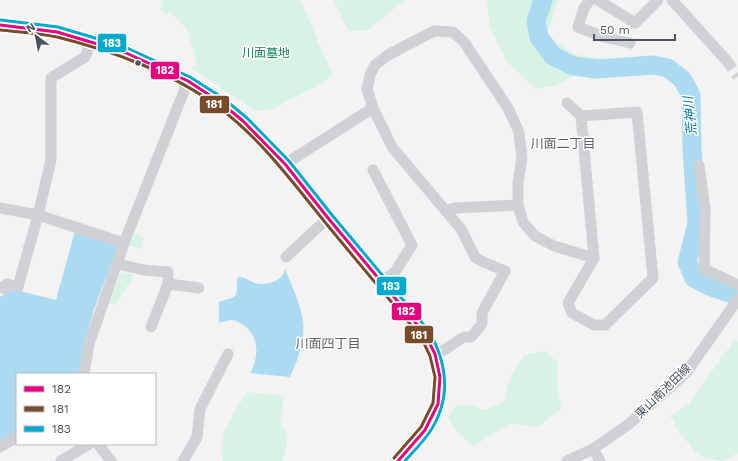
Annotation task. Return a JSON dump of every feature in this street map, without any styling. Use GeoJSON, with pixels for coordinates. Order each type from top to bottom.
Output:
{"type":"FeatureCollection","features":[{"type":"Feature","properties":{"kind":"street"},"geometry":{"type":"LineString","coordinates":[[590,0],[584,8],[578,27],[604,37],[630,44]]}},
{"type":"Feature","properties":{"kind":"street"},"geometry":{"type":"LineString","coordinates":[[598,0],[635,23],[658,0]]}},
{"type":"Feature","properties":{"kind":"street"},"geometry":{"type":"LineString","coordinates":[[672,0],[726,60]]}},
{"type":"Feature","properties":{"kind":"street"},"geometry":{"type":"LineString","coordinates":[[0,25],[57,32],[91,42],[124,52],[188,81],[220,102],[243,121],[285,164],[425,334],[435,354],[440,377],[438,404],[425,430],[398,461]]}},
{"type":"Feature","properties":{"kind":"street"},"geometry":{"type":"LineString","coordinates":[[435,354],[464,337],[471,337],[482,324],[482,313],[505,272],[481,262],[475,256],[461,229],[392,147],[367,89],[370,76],[375,65],[388,55],[434,31],[453,32],[464,42],[508,108],[518,132],[522,158],[518,182],[518,205],[524,222],[535,236],[554,246],[594,258]]}},
{"type":"Feature","properties":{"kind":"street"},"geometry":{"type":"LineString","coordinates":[[0,287],[5,289],[7,284],[18,287],[38,215],[51,160],[51,78],[86,57],[91,42]]}},
{"type":"Feature","properties":{"kind":"street"},"geometry":{"type":"LineString","coordinates":[[84,373],[89,344],[118,264],[124,243],[188,81]]}},
{"type":"Feature","properties":{"kind":"street"},"geometry":{"type":"LineString","coordinates":[[567,103],[581,116],[594,258],[568,303],[572,313],[594,325],[605,325],[653,278],[637,112],[581,116]]}},
{"type":"Feature","properties":{"kind":"street"},"geometry":{"type":"LineString","coordinates":[[285,164],[374,108]]}},
{"type":"Feature","properties":{"kind":"street"},"geometry":{"type":"LineString","coordinates":[[699,165],[705,210],[704,269],[738,285]]}},
{"type":"Feature","properties":{"kind":"street"},"geometry":{"type":"LineString","coordinates":[[373,170],[412,244],[395,272],[381,282]]}},
{"type":"Feature","properties":{"kind":"street"},"geometry":{"type":"LineString","coordinates":[[447,211],[455,208],[518,205]]}},
{"type":"Feature","properties":{"kind":"street"},"geometry":{"type":"LineString","coordinates":[[0,208],[38,215],[124,243]]}},
{"type":"Feature","properties":{"kind":"street"},"geometry":{"type":"LineString","coordinates":[[286,257],[328,218]]}},
{"type":"Feature","properties":{"kind":"street"},"geometry":{"type":"LineString","coordinates":[[118,264],[144,270],[168,272],[168,284],[151,327]]}},
{"type":"Feature","properties":{"kind":"street"},"geometry":{"type":"LineString","coordinates":[[168,284],[199,288]]}},
{"type":"Feature","properties":{"kind":"street","name":"東山南池田線"},"geometry":{"type":"LineString","coordinates":[[567,461],[593,449],[629,424],[686,373],[736,302]]}},
{"type":"Feature","properties":{"kind":"street"},"geometry":{"type":"LineString","coordinates":[[183,461],[197,437],[200,409],[228,354]]}},
{"type":"Feature","properties":{"kind":"street"},"geometry":{"type":"LineString","coordinates":[[0,447],[16,438]]}},
{"type":"Feature","properties":{"kind":"street"},"geometry":{"type":"LineString","coordinates":[[61,461],[88,445]]}},
{"type":"Feature","properties":{"kind":"street"},"geometry":{"type":"LineString","coordinates":[[99,445],[111,461]]}},
{"type":"Feature","properties":{"kind":"street"},"geometry":{"type":"LineString","coordinates":[[593,449],[600,461]]}},
{"type":"Feature","properties":{"kind":"green space","name":"川面墓地"},"geometry":{"type":"Polygon","coordinates":[[[163,0],[300,0],[333,75],[313,88],[272,109],[255,111],[191,68],[197,65],[188,31],[176,17],[160,11],[163,0]]]}},
{"type":"Feature","properties":{"kind":"green space"},"geometry":{"type":"Polygon","coordinates":[[[334,0],[405,0],[368,30],[349,31],[334,0]]]}},
{"type":"Feature","properties":{"kind":"green space"},"geometry":{"type":"Polygon","coordinates":[[[487,0],[558,0],[546,37],[577,55],[603,59],[605,74],[596,79],[574,75],[555,86],[536,89],[507,62],[490,27],[487,0]]]}},
{"type":"Feature","properties":{"kind":"green space"},"geometry":{"type":"Polygon","coordinates":[[[135,233],[144,237],[142,249],[129,245],[135,233]]]}},
{"type":"Feature","properties":{"kind":"green space"},"geometry":{"type":"Polygon","coordinates":[[[121,272],[134,275],[115,305],[109,303],[121,272]]]}},
{"type":"Feature","properties":{"kind":"green space"},"geometry":{"type":"Polygon","coordinates":[[[735,339],[738,342],[738,453],[722,461],[699,456],[679,432],[670,416],[688,405],[735,339]]]}},
{"type":"Feature","properties":{"kind":"green space"},"geometry":{"type":"Polygon","coordinates":[[[545,351],[558,363],[557,385],[562,408],[538,427],[511,423],[474,446],[456,431],[448,418],[455,406],[470,405],[486,410],[504,402],[510,378],[524,355],[545,351]]]}},
{"type":"Feature","properties":{"kind":"green space"},"geometry":{"type":"Polygon","coordinates":[[[247,392],[285,396],[280,423],[288,436],[283,461],[223,461],[222,443],[224,434],[232,416],[247,392]]]}},
{"type":"Feature","properties":{"kind":"water"},"geometry":{"type":"Polygon","coordinates":[[[75,231],[119,245],[100,292],[90,324],[85,341],[80,373],[16,373],[16,433],[0,442],[0,297],[12,289],[56,300],[75,231]]]}},
{"type":"Feature","properties":{"kind":"water"},"geometry":{"type":"Polygon","coordinates":[[[285,269],[295,292],[302,316],[303,339],[299,355],[290,377],[250,373],[256,354],[253,335],[243,325],[235,320],[219,323],[219,302],[235,296],[237,292],[238,277],[243,277],[259,284],[266,284],[280,278],[285,269]]]}},
{"type":"Feature","properties":{"kind":"waterway","name":"荒神川"},"geometry":{"type":"LineString","coordinates":[[543,0],[536,21],[539,37],[553,56],[573,66],[597,69],[653,65],[668,68],[682,79],[691,95],[692,149],[697,224],[687,262],[694,278],[709,286],[738,296]]}},
{"type":"Feature","properties":{"kind":"tunnel"},"geometry":{"type":"LineString","coordinates":[[726,60],[738,76]]}},
{"type":"Feature","properties":{"kind":"transit line","name":"183"},"geometry":{"type":"LineString","coordinates":[[1,20],[58,27],[125,47],[190,77],[223,98],[247,118],[289,161],[429,331],[440,356],[445,382],[441,408],[429,433],[405,461]]}},
{"type":"Feature","properties":{"kind":"transit line","name":"182"},"geometry":{"type":"LineString","coordinates":[[0,25],[57,32],[124,52],[188,81],[220,102],[243,121],[285,164],[425,334],[435,354],[440,377],[438,404],[425,430],[398,461]]}},
{"type":"Feature","properties":{"kind":"transit line","name":"181"},"geometry":{"type":"LineString","coordinates":[[0,30],[43,34],[77,42],[119,56],[161,73],[200,94],[217,106],[261,145],[421,337],[430,356],[435,377],[433,403],[421,427],[394,458]]}},
{"type":"Feature","properties":{"kind":"district","name":"川面二丁目"},"geometry":{"type":"Point","coordinates":[563,143]}},
{"type":"Feature","properties":{"kind":"district","name":"川面四丁目"},"geometry":{"type":"Point","coordinates":[328,343]}}]}
